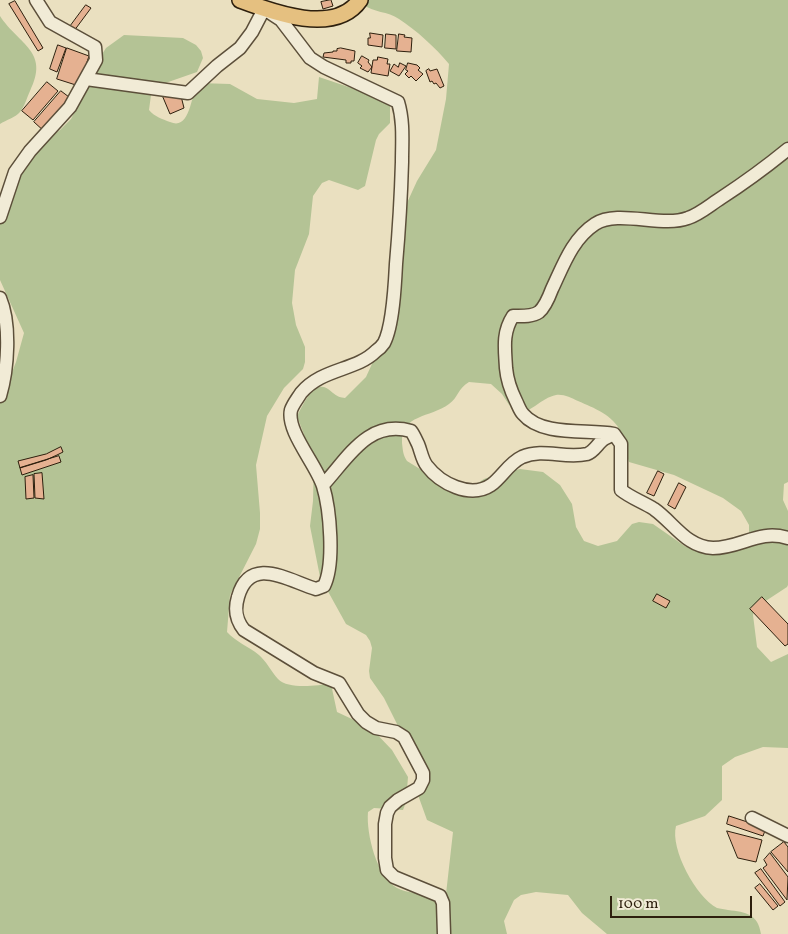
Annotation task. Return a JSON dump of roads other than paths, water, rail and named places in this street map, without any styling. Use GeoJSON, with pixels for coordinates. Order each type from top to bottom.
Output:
{"type":"FeatureCollection","features":[{"type":"Feature","properties":{"kind":"main road"},"geometry":{"type":"LineString","coordinates":[[240,0],[264,9],[307,19],[338,16],[351,10],[360,0]]}},
{"type":"Feature","properties":{"kind":"street"},"geometry":{"type":"LineString","coordinates":[[0,217],[6,195],[21,162],[70,107],[96,60],[95,47],[50,22],[36,0]]}},
{"type":"Feature","properties":{"kind":"street"},"geometry":{"type":"LineString","coordinates":[[86,79],[188,93],[240,48],[252,32],[264,9],[281,20],[310,58],[324,67],[398,102],[402,113],[403,133],[400,219],[394,296],[384,343],[366,359],[326,375],[308,385],[292,409],[293,428],[323,485],[330,538],[328,577],[324,586],[316,589],[285,577],[259,572],[248,578],[241,589],[236,606],[238,623],[249,634],[314,674],[339,682],[358,714],[366,722],[376,728],[396,732],[404,737],[423,773],[423,780],[419,788],[390,807],[387,813],[385,824],[387,870],[394,877],[440,896],[443,903],[444,934]]}},
{"type":"Feature","properties":{"kind":"street"},"geometry":{"type":"LineString","coordinates":[[788,149],[755,176],[687,218],[667,221],[609,218],[596,222],[580,235],[568,255],[547,301],[538,313],[528,316],[513,316],[506,327],[505,350],[507,376],[513,395],[523,415],[537,424],[554,430],[614,434],[621,444],[621,490],[669,520],[686,539],[699,545],[713,548],[776,534],[788,538]]}},
{"type":"Feature","properties":{"kind":"street"},"geometry":{"type":"LineString","coordinates":[[0,298],[6,315],[7,336],[5,374],[0,396]]}},
{"type":"Feature","properties":{"kind":"street"},"geometry":{"type":"LineString","coordinates":[[323,485],[360,443],[372,434],[386,428],[399,427],[411,431],[425,464],[436,476],[463,490],[488,487],[521,458],[536,453],[578,455],[590,453],[604,439],[614,434]]}},
{"type":"Feature","properties":{"kind":"street"},"geometry":{"type":"LineString","coordinates":[[752,818],[788,836]]}}]}
